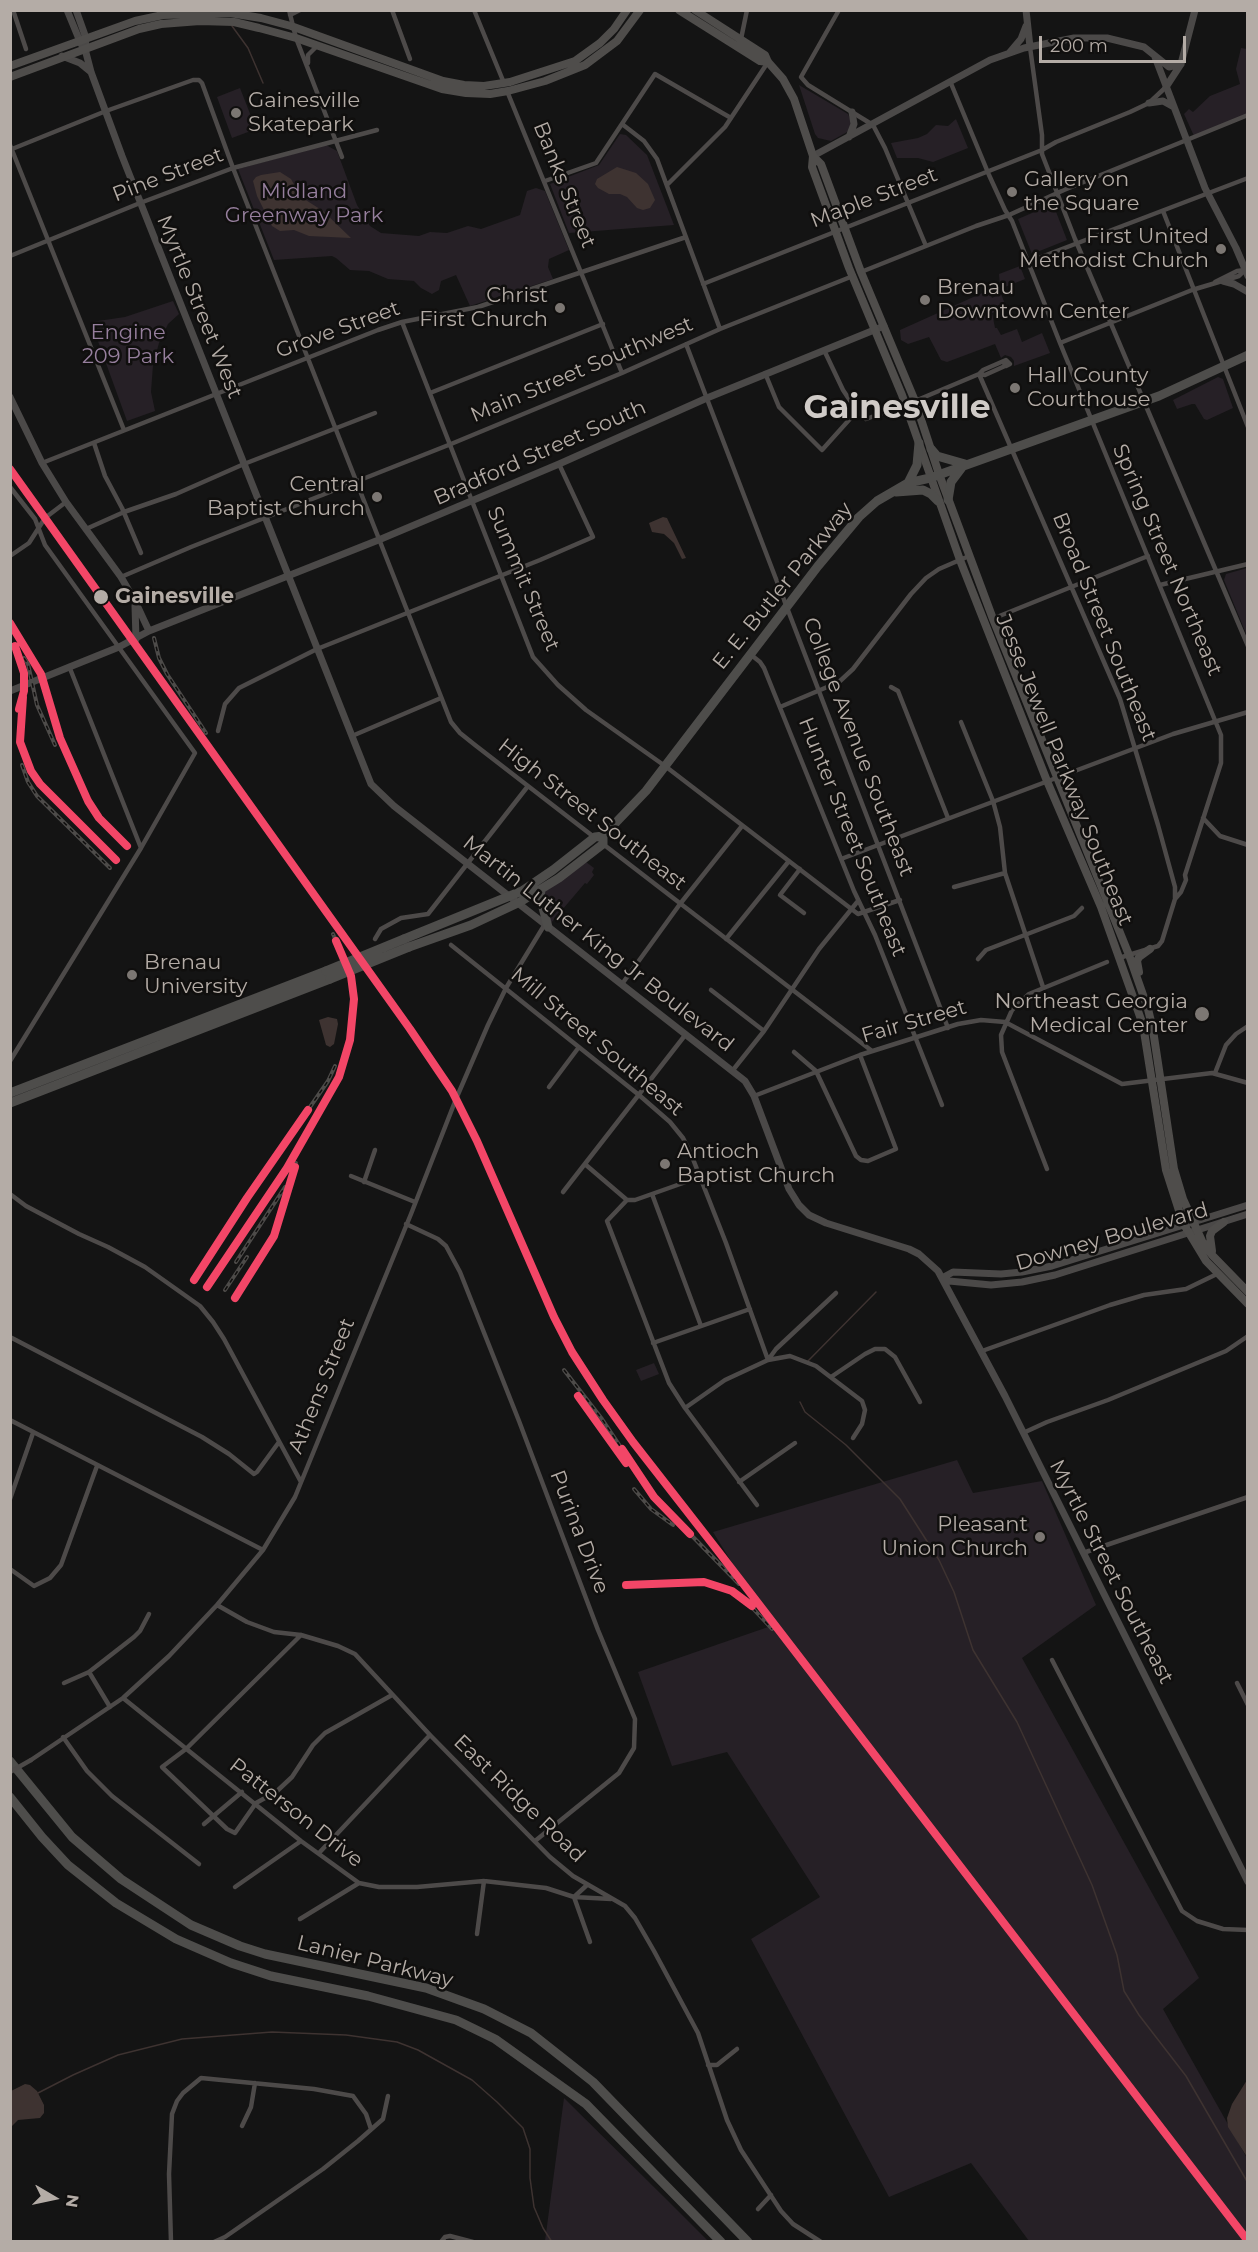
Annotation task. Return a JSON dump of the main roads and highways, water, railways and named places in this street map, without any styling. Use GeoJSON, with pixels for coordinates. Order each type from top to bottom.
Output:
{"type":"FeatureCollection","features":[{"type":"Feature","properties":{"kind":"highway","name":"E. E. Butler Parkway"},"geometry":{"type":"LineString","coordinates":[[406,943],[471,925],[520,902],[541,890],[600,839],[636,803],[818,566],[859,517],[877,501],[908,483],[1145,402],[1248,355]]}},
{"type":"Feature","properties":{"kind":"highway"},"geometry":{"type":"LineString","coordinates":[[908,483],[917,467],[919,443]]}},
{"type":"Feature","properties":{"kind":"highway"},"geometry":{"type":"LineString","coordinates":[[890,492],[923,490],[943,500],[956,473],[965,464],[937,456],[931,450]]}},
{"type":"Feature","properties":{"kind":"highway","name":"E. E. Butler Parkway"},"geometry":{"type":"LineString","coordinates":[[10,1103],[406,943],[522,891],[600,839]]}},
{"type":"Feature","properties":{"kind":"highway"},"geometry":{"type":"LineString","coordinates":[[541,890],[540,896],[546,925]]}},
{"type":"Feature","properties":{"kind":"highway","name":"E. E. Butler Parkway"},"geometry":{"type":"LineString","coordinates":[[10,1093],[328,975]]}},
{"type":"Feature","properties":{"kind":"highway","name":"Lanier Parkway"},"geometry":{"type":"LineString","coordinates":[[10,1761],[72,1837],[121,1879],[190,1925],[265,1954],[426,1988],[484,2010],[531,2033],[593,2082],[748,2241]]}},
{"type":"Feature","properties":{"kind":"highway","name":"Lanier Parkway"},"geometry":{"type":"LineString","coordinates":[[10,1797],[68,1865],[116,1903],[176,1939],[231,1963],[271,1976],[368,1996],[456,2020],[495,2039],[586,2104],[721,2241]]}},
{"type":"Feature","properties":{"kind":"main road"},"geometry":{"type":"LineString","coordinates":[[10,77],[139,29],[161,24],[200,21],[234,22],[296,38],[456,92],[490,94],[567,65],[582,57],[607,37],[627,10]]}},
{"type":"Feature","properties":{"kind":"main road"},"geometry":{"type":"LineString","coordinates":[[10,66],[135,21],[163,15],[237,14],[293,27],[443,81],[506,87],[570,72],[585,65],[617,41],[640,10]]}},
{"type":"Feature","properties":{"kind":"main road"},"geometry":{"type":"LineString","coordinates":[[679,10],[760,61],[768,62]]}},
{"type":"Feature","properties":{"kind":"main road"},"geometry":{"type":"LineString","coordinates":[[695,10],[765,55],[783,79],[794,99],[813,156]]}},
{"type":"Feature","properties":{"kind":"main road","name":"Jesse Jewell Parkway Southeast"},"geometry":{"type":"LineString","coordinates":[[813,156],[821,164],[861,272],[915,401],[931,450],[934,476]]}},
{"type":"Feature","properties":{"kind":"main road","name":"Jesse Jewell Parkway Southeast"},"geometry":{"type":"LineString","coordinates":[[813,156],[813,166],[852,276],[919,443],[969,556],[1047,781],[1101,907],[1143,1025],[1166,1170],[1183,1224],[1206,1261],[1248,1304]]}},
{"type":"Feature","properties":{"kind":"main road","name":"Jesse Jewell Parkway Southeast"},"geometry":{"type":"LineString","coordinates":[[943,500],[960,560],[990,621],[1056,777],[1129,955],[1148,1009],[1178,1185],[1202,1242],[1248,1292]]}},
{"type":"Feature","properties":{"kind":"main road"},"geometry":{"type":"LineString","coordinates":[[1148,1009],[1137,961],[1150,949]]}},
{"type":"Feature","properties":{"kind":"main road"},"geometry":{"type":"LineString","coordinates":[[1212,1255],[1210,1243],[1212,1231],[1224,1222]]}},
{"type":"Feature","properties":{"kind":"waterway"},"geometry":{"type":"LineString","coordinates":[[232,26],[248,48],[263,83]]}},
{"type":"Feature","properties":{"kind":"waterway"},"geometry":{"type":"LineString","coordinates":[[808,1361],[876,1292]]}},
{"type":"Feature","properties":{"kind":"waterway"},"geometry":{"type":"LineString","coordinates":[[800,1402],[805,1412],[846,1445],[900,1499],[939,1560],[954,1592],[973,1650],[1017,1722],[1092,1885],[1117,1955],[1124,1991],[1139,2015],[1186,2076],[1248,2183]]}},
{"type":"Feature","properties":{"kind":"waterway"},"geometry":{"type":"LineString","coordinates":[[38,2093],[118,2055],[182,2039],[272,2032],[346,2035],[397,2042],[418,2050],[472,2080],[523,2128],[530,2149],[530,2178],[534,2207],[552,2242]]}},
{"type":"Feature","properties":{"kind":"railway"},"geometry":{"type":"LineString","coordinates":[[10,469],[173,699]]}},
{"type":"Feature","properties":{"kind":"railway"},"geometry":{"type":"LineString","coordinates":[[10,623],[41,674],[60,738],[88,801],[99,818],[127,846]]}},
{"type":"Feature","properties":{"kind":"railway"},"geometry":{"type":"LineString","coordinates":[[154,638],[159,658],[167,674],[206,733]]}},
{"type":"Feature","properties":{"kind":"railway"},"geometry":{"type":"LineString","coordinates":[[24,658],[28,664],[37,705],[55,745]]}},
{"type":"Feature","properties":{"kind":"railway"},"geometry":{"type":"LineString","coordinates":[[23,697],[20,742],[31,771],[40,784],[116,860]]}},
{"type":"Feature","properties":{"kind":"railway"},"geometry":{"type":"LineString","coordinates":[[22,765],[28,782],[37,796],[110,868]]}},
{"type":"Feature","properties":{"kind":"railway"},"geometry":{"type":"LineString","coordinates":[[207,1287],[287,1168],[339,1077],[350,1040],[354,999],[351,976],[333,934]]}},
{"type":"Feature","properties":{"kind":"railway"},"geometry":{"type":"LineString","coordinates":[[194,1280],[247,1198],[328,1081],[335,1066]]}},
{"type":"Feature","properties":{"kind":"railway"},"geometry":{"type":"LineString","coordinates":[[235,1298],[274,1236],[296,1163]]}},
{"type":"Feature","properties":{"kind":"railway"},"geometry":{"type":"LineString","coordinates":[[236,1262],[285,1187]]}},
{"type":"Feature","properties":{"kind":"railway"},"geometry":{"type":"LineString","coordinates":[[225,1290],[247,1257]]}},
{"type":"Feature","properties":{"kind":"railway"},"geometry":{"type":"LineString","coordinates":[[564,1370],[602,1419],[654,1497],[739,1584]]}},
{"type":"Feature","properties":{"kind":"railway"},"geometry":{"type":"LineString","coordinates":[[634,1489],[651,1509],[673,1525]]}},
{"type":"Feature","properties":{"kind":"railway"},"geometry":{"type":"LineString","coordinates":[[626,1585],[695,1581],[719,1585],[745,1600],[772,1629]]}},
{"type":"Feature","properties":{"kind":"place","name":"Gainesville Skatepark"},"geometry":{"type":"Point","coordinates":[236,113]}},
{"type":"Feature","properties":{"kind":"place","name":"Gallery on the Square"},"geometry":{"type":"Point","coordinates":[1012,192]}},
{"type":"Feature","properties":{"kind":"place","name":"First United Methodist Church"},"geometry":{"type":"Point","coordinates":[1221,249]}},
{"type":"Feature","properties":{"kind":"place","name":"Brenau Downtown Center"},"geometry":{"type":"Point","coordinates":[925,300]}},
{"type":"Feature","properties":{"kind":"place","name":"Christ First Church"},"geometry":{"type":"Point","coordinates":[560,308]}},
{"type":"Feature","properties":{"kind":"place","name":"Hall County Courthouse"},"geometry":{"type":"Point","coordinates":[1015,388]}},
{"type":"Feature","properties":{"kind":"place","name":"Central Baptist Church"},"geometry":{"type":"Point","coordinates":[377,497]}},
{"type":"Feature","properties":{"kind":"place","name":"Gainesville"},"geometry":{"type":"Point","coordinates":[101,597]}},
{"type":"Feature","properties":{"kind":"place","name":"Brenau University"},"geometry":{"type":"Point","coordinates":[132,975]}},
{"type":"Feature","properties":{"kind":"place","name":"Northeast Georgia Medical Center"},"geometry":{"type":"Point","coordinates":[1202,1014]}},
{"type":"Feature","properties":{"kind":"place","name":"Antioch Baptist Church"},"geometry":{"type":"Point","coordinates":[665,1164]}},
{"type":"Feature","properties":{"kind":"place","name":"Pleasant Union Church"},"geometry":{"type":"Point","coordinates":[1040,1537]}},
{"type":"Feature","properties":{"kind":"district","name":"Gainesville"},"geometry":{"type":"Point","coordinates":[897,408]}},
{"type":"Feature","properties":{"kind":"park label","name":"Midland Greenway Park"},"geometry":{"type":"Point","coordinates":[304,204]}},
{"type":"Feature","properties":{"kind":"park label","name":"Engine 209 Park"},"geometry":{"type":"Point","coordinates":[128,345]}}]}
